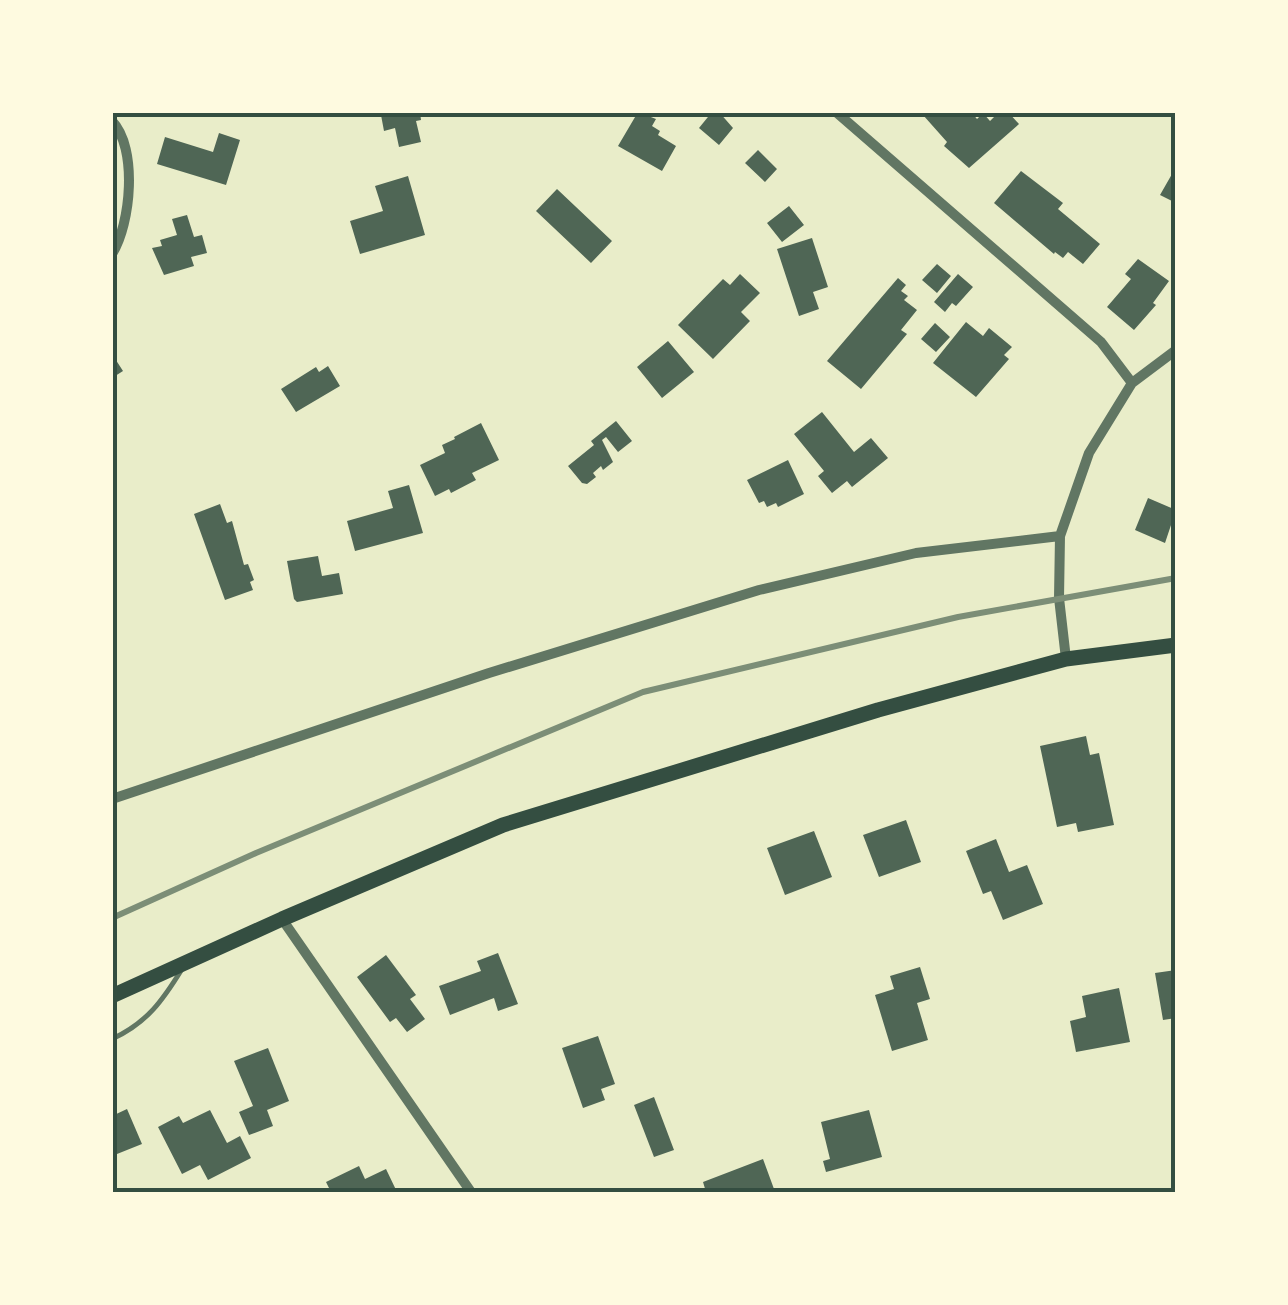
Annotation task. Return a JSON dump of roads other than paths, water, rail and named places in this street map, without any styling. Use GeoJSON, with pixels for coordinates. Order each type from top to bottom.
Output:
{"type":"FeatureCollection","features":[{"type":"Feature","properties":{"kind":"main road"},"geometry":{"type":"LineString","coordinates":[[112,996],[282,918],[503,825],[820,727],[1066,658],[1176,645]]}},
{"type":"Feature","properties":{"kind":"street"},"geometry":{"type":"LineString","coordinates":[[836,112],[1101,342],[1132,383]]}},
{"type":"Feature","properties":{"kind":"street"},"geometry":{"type":"LineString","coordinates":[[112,121],[122,132],[131,186],[112,254]]}},
{"type":"Feature","properties":{"kind":"street"},"geometry":{"type":"LineString","coordinates":[[1066,658],[1059,598],[1060,536],[1089,453],[1132,383],[1176,350]]}},
{"type":"Feature","properties":{"kind":"street"},"geometry":{"type":"LineString","coordinates":[[112,800],[489,673],[759,590],[916,553],[1060,536]]}},
{"type":"Feature","properties":{"kind":"street"},"geometry":{"type":"LineString","coordinates":[[282,918],[471,1192]]}},
{"type":"Feature","properties":{"kind":"lane"},"geometry":{"type":"LineString","coordinates":[[112,1039],[134,1030],[160,1006],[186,962]]}},
{"type":"Feature","properties":{"kind":"railway"},"geometry":{"type":"LineString","coordinates":[[112,918],[256,853],[643,692],[958,617],[1176,578]]}}]}
